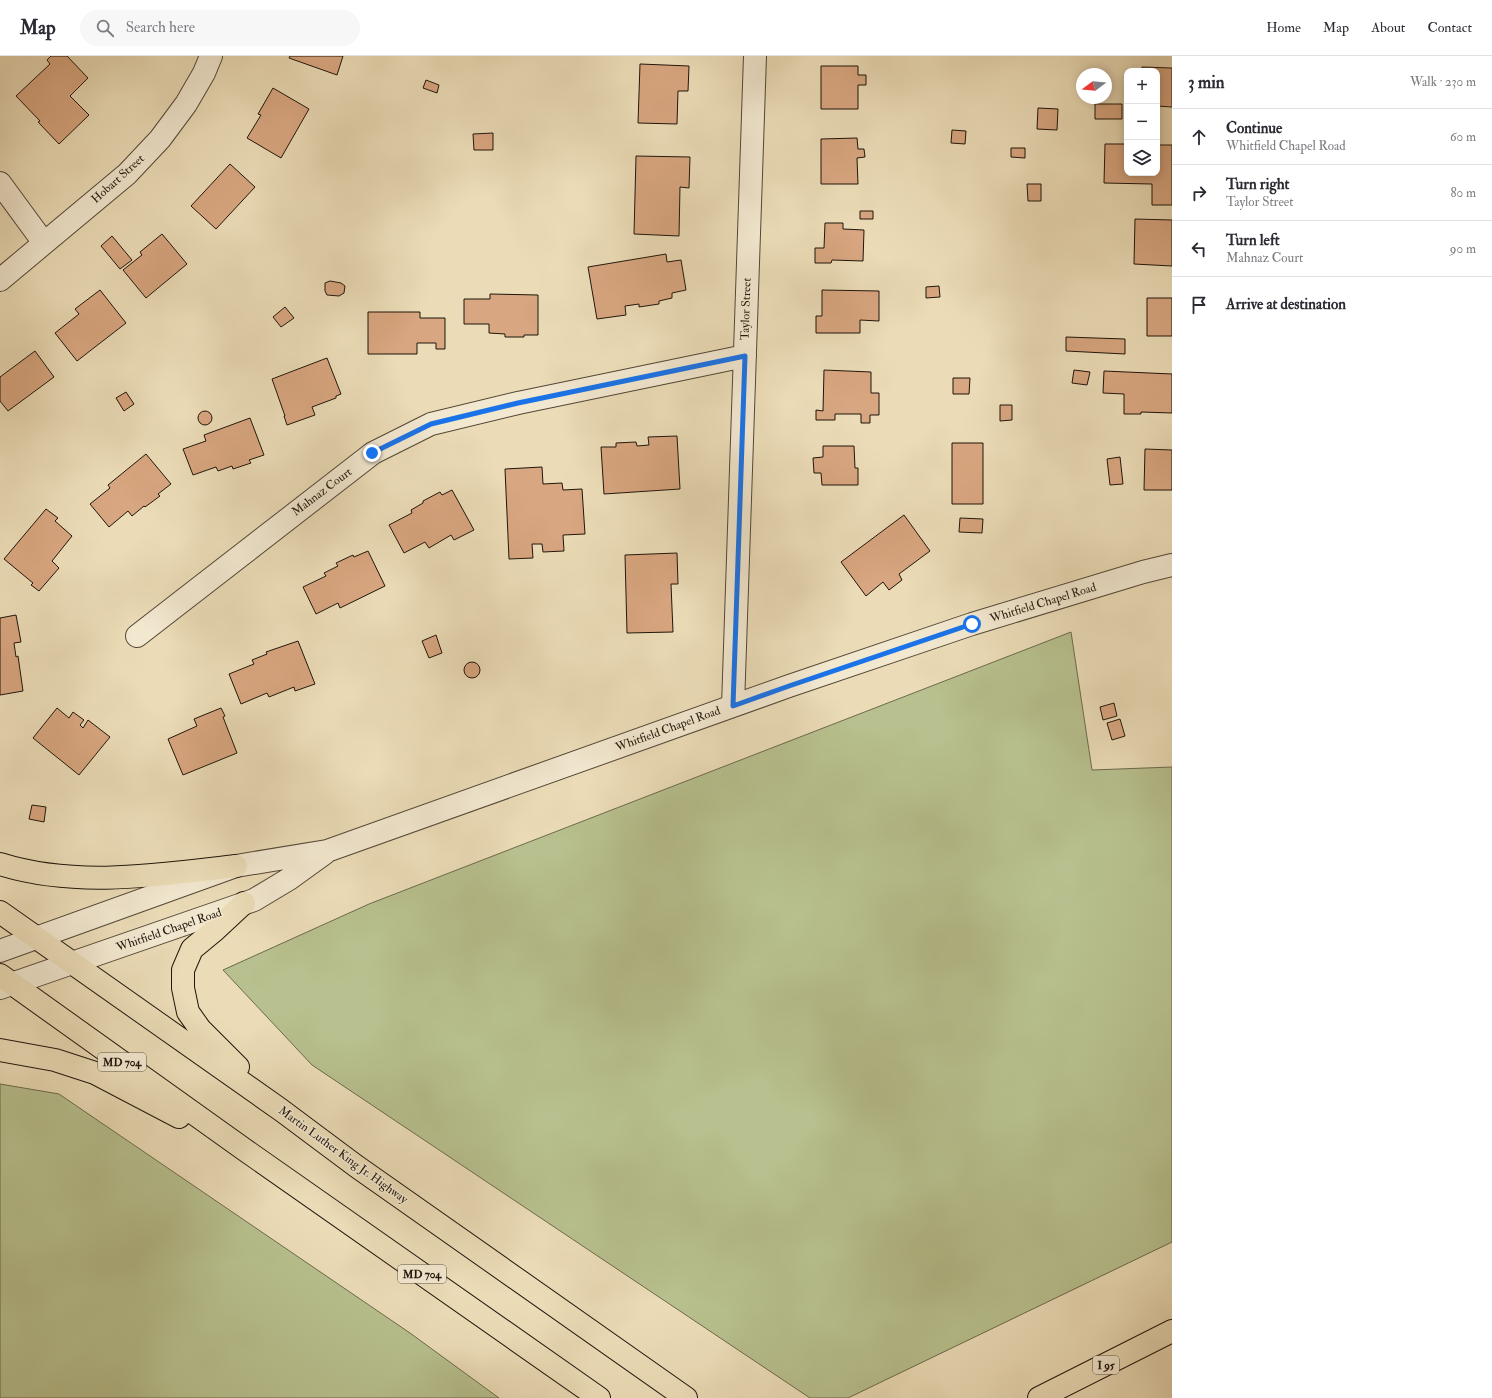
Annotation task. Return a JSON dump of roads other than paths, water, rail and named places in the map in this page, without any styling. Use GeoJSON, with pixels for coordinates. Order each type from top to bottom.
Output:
{"type":"FeatureCollection","features":[{"type":"Feature","properties":{"kind":"main road"},"geometry":{"type":"LineString","coordinates":[[0,864],[47,874],[100,878],[155,875],[236,866]]}},
{"type":"Feature","properties":{"kind":"main road"},"geometry":{"type":"LineString","coordinates":[[244,903],[192,949],[183,970],[183,988],[188,1012],[200,1029],[281,1110]]}},
{"type":"Feature","properties":{"kind":"main road","name":"Martin Luther King Jr. Highway"},"geometry":{"type":"LineString","coordinates":[[0,912],[281,1110],[356,1166],[686,1398]]}},
{"type":"Feature","properties":{"kind":"main road","name":"MD 704"},"geometry":{"type":"LineString","coordinates":[[4,982],[599,1398]]}},
{"type":"Feature","properties":{"kind":"main road"},"geometry":{"type":"LineString","coordinates":[[0,1050],[55,1060],[94,1073],[245,1150]]}},
{"type":"Feature","properties":{"kind":"main road","name":"I 95"},"geometry":{"type":"LineString","coordinates":[[1039,1398],[1172,1331]]}},
{"type":"Feature","properties":{"kind":"street","name":"Hobart Street"},"geometry":{"type":"LineString","coordinates":[[0,280],[127,174],[160,139],[186,104],[204,73],[211,56]]}},
{"type":"Feature","properties":{"kind":"street","name":"Taylor Street"},"geometry":{"type":"LineString","coordinates":[[733,706],[755,56]]}},
{"type":"Feature","properties":{"kind":"street"},"geometry":{"type":"LineString","coordinates":[[0,183],[44,243]]}},
{"type":"Feature","properties":{"kind":"street","name":"Mahnaz Court"},"geometry":{"type":"LineString","coordinates":[[137,636],[372,453],[431,424],[518,403],[745,356]]}},
{"type":"Feature","properties":{"kind":"street","name":"Whitfield Chapel Road"},"geometry":{"type":"LineString","coordinates":[[0,951],[236,866],[328,851],[789,686],[972,624],[1144,572],[1172,565]]}},
{"type":"Feature","properties":{"kind":"street","name":"Whitfield Chapel Road"},"geometry":{"type":"LineString","coordinates":[[4,982],[73,964],[254,900],[289,879],[328,851]]}}]}
